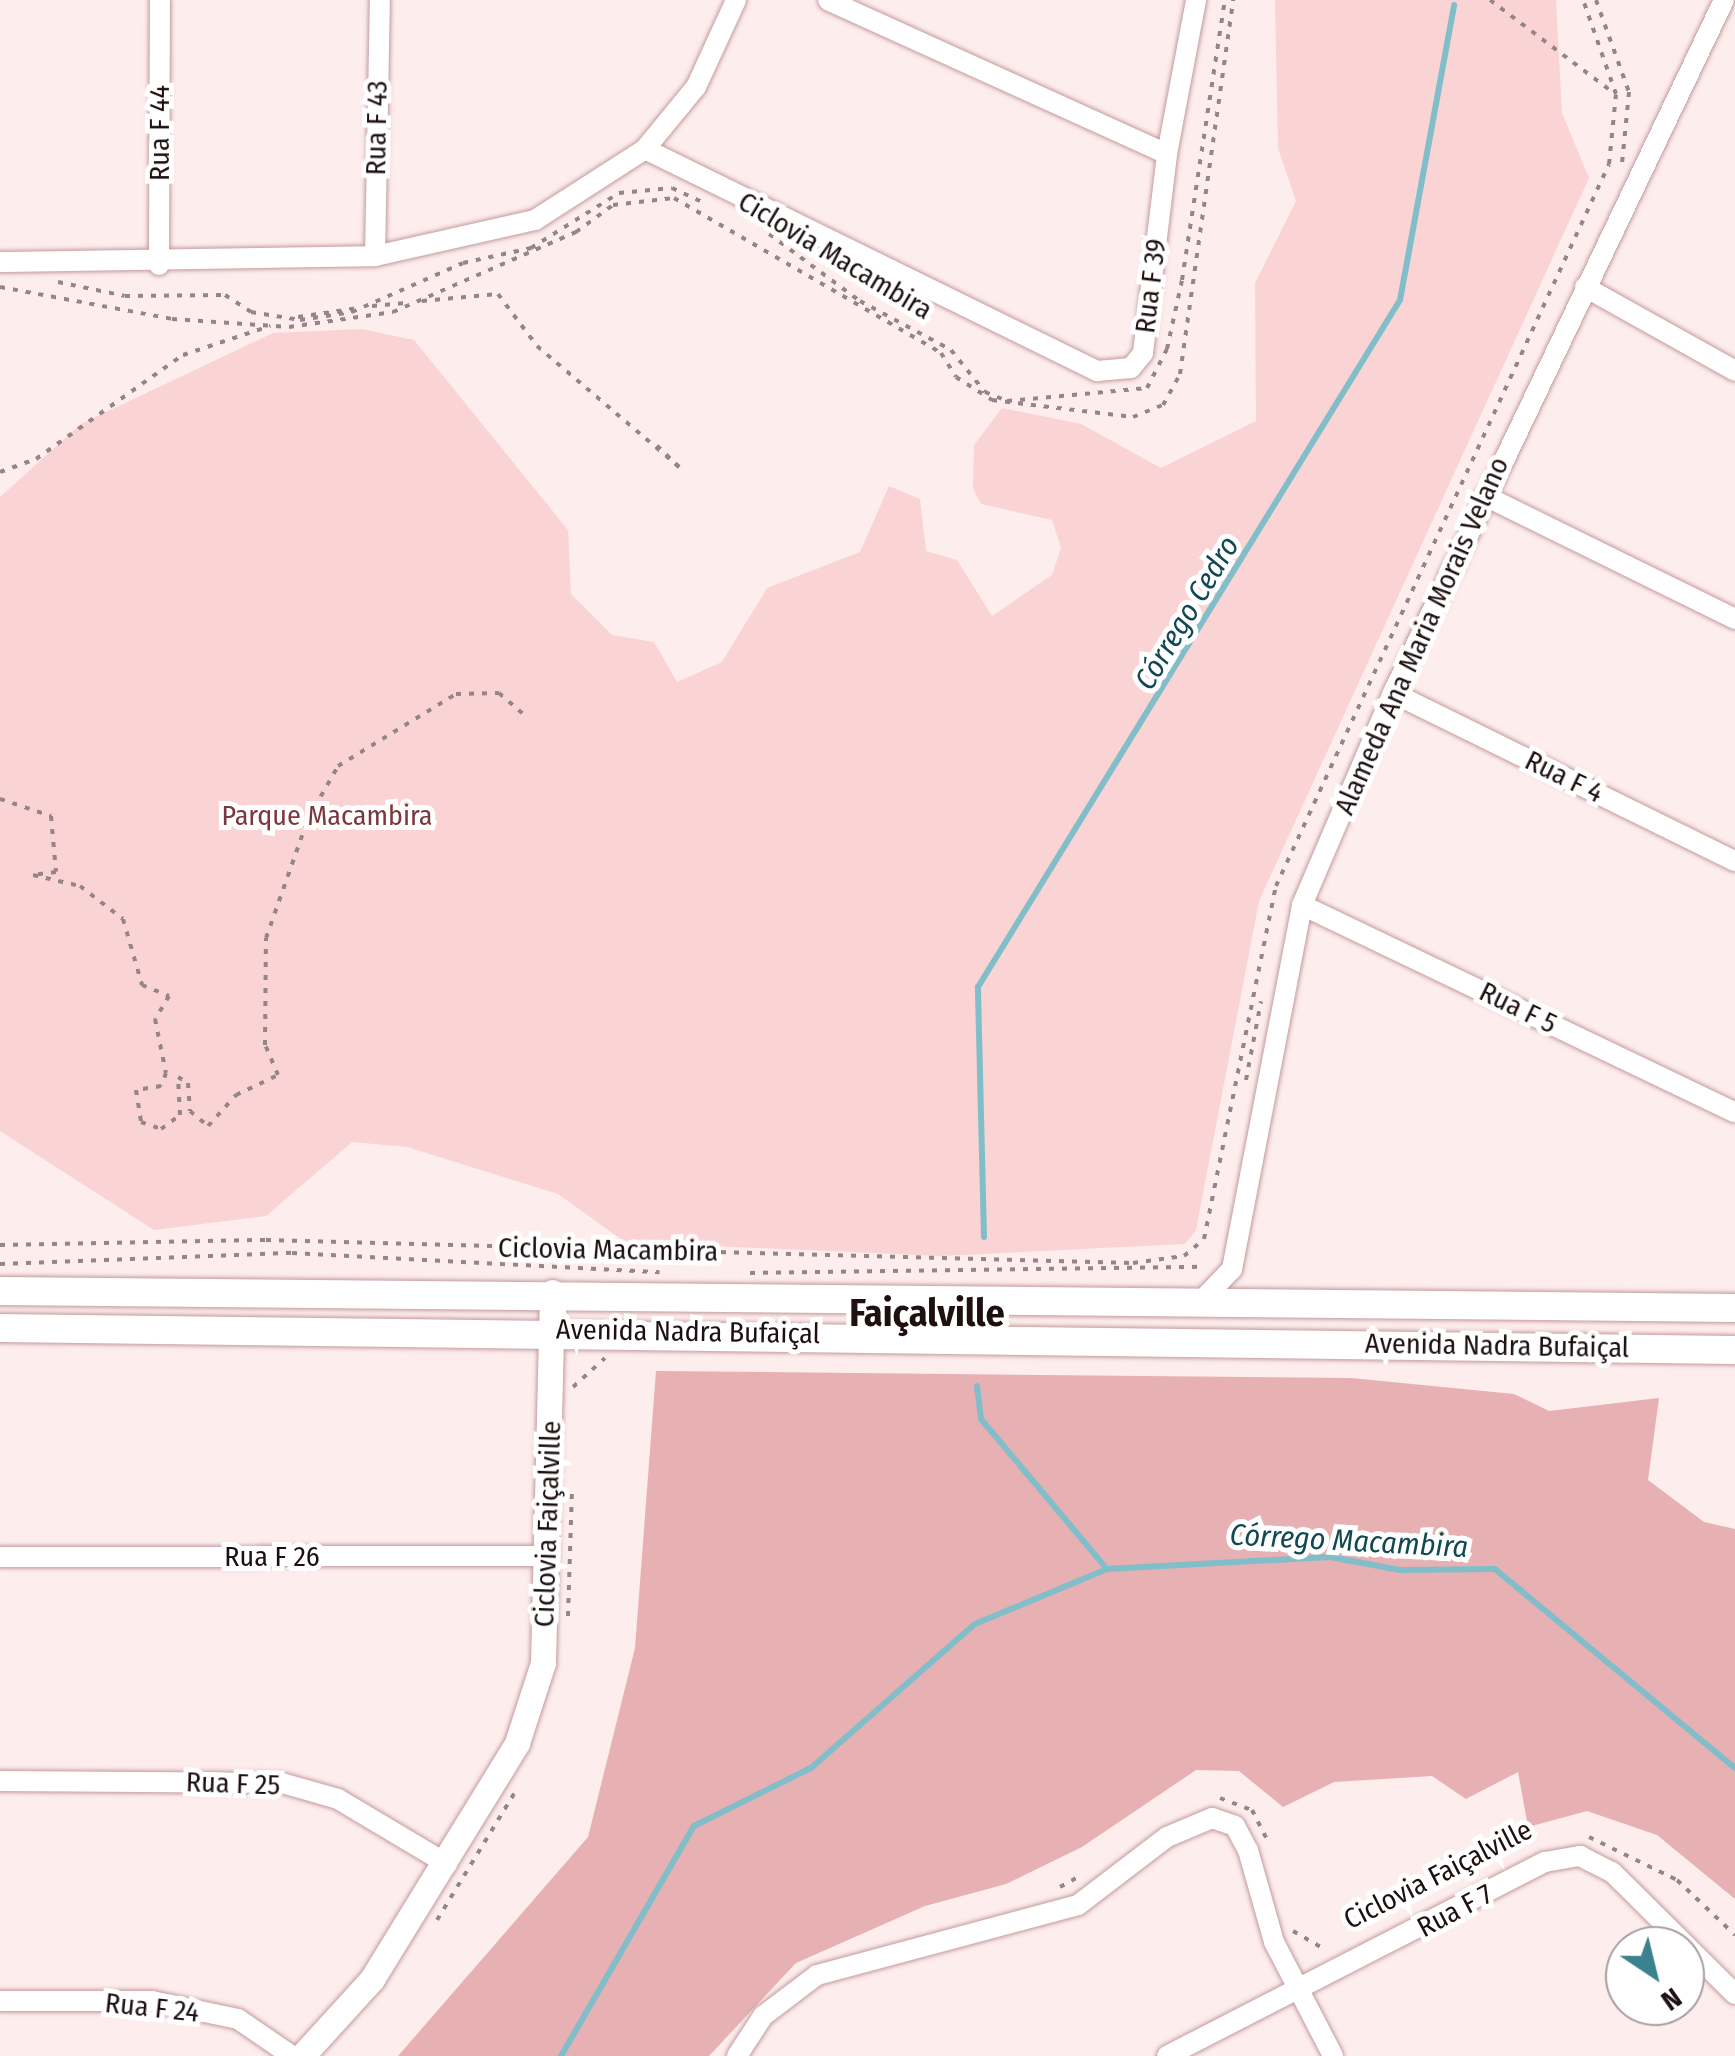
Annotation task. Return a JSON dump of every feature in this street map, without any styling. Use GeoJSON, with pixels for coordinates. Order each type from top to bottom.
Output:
{"type":"FeatureCollection","features":[{"type":"Feature","properties":{"kind":"main road","name":"Avenida Nadra Bufaiçal"},"geometry":{"type":"LineString","coordinates":[[0,1291],[1205,1297],[1735,1308]]}},
{"type":"Feature","properties":{"kind":"main road","name":"Avenida Nadra Bufaiçal"},"geometry":{"type":"LineString","coordinates":[[0,1328],[549,1330],[1735,1350]]}},
{"type":"Feature","properties":{"kind":"street","name":"Rua F 44"},"geometry":{"type":"LineString","coordinates":[[159,265],[160,0]]}},
{"type":"Feature","properties":{"kind":"street","name":"Rua F 43"},"geometry":{"type":"LineString","coordinates":[[375,256],[380,0]]}},
{"type":"Feature","properties":{"kind":"street"},"geometry":{"type":"LineString","coordinates":[[0,262],[159,265],[375,256],[535,220],[645,149],[696,86],[736,0]]}},
{"type":"Feature","properties":{"kind":"street"},"geometry":{"type":"LineString","coordinates":[[828,0],[1167,154],[1196,0]]}},
{"type":"Feature","properties":{"kind":"street","name":"Alameda Ana Maria Morais Velano"},"geometry":{"type":"LineString","coordinates":[[1205,1297],[1232,1269],[1302,905],[1393,693],[1724,0]]}},
{"type":"Feature","properties":{"kind":"street","name":"Rua F 39"},"geometry":{"type":"LineString","coordinates":[[645,149],[1114,374],[1143,352],[1167,154]]}},
{"type":"Feature","properties":{"kind":"street"},"geometry":{"type":"LineString","coordinates":[[1585,287],[1735,371]]}},
{"type":"Feature","properties":{"kind":"street"},"geometry":{"type":"LineString","coordinates":[[1485,496],[1735,619]]}},
{"type":"Feature","properties":{"kind":"street","name":"Rua F 4"},"geometry":{"type":"LineString","coordinates":[[1393,693],[1735,861]]}},
{"type":"Feature","properties":{"kind":"street","name":"Rua F 5"},"geometry":{"type":"LineString","coordinates":[[1302,905],[1735,1112]]}},
{"type":"Feature","properties":{"kind":"street"},"geometry":{"type":"LineString","coordinates":[[302,2056],[372,1978],[447,1864],[517,1743],[543,1664],[552,1292]]}},
{"type":"Feature","properties":{"kind":"street","name":"Rua F 26"},"geometry":{"type":"LineString","coordinates":[[0,1557],[545,1556]]}},
{"type":"Feature","properties":{"kind":"street","name":"Rua F 25"},"geometry":{"type":"LineString","coordinates":[[0,1781],[282,1783],[338,1800],[447,1864]]}},
{"type":"Feature","properties":{"kind":"street"},"geometry":{"type":"LineString","coordinates":[[738,2056],[763,2016],[817,1975],[1030,1922],[1078,1905],[1192,1823],[1235,1826],[1274,1942],[1333,2056]]}},
{"type":"Feature","properties":{"kind":"street","name":"Rua F 7"},"geometry":{"type":"LineString","coordinates":[[1167,2056],[1545,1862],[1580,1856],[1612,1872],[1735,1994]]}},
{"type":"Feature","properties":{"kind":"street","name":"Rua F 24"},"geometry":{"type":"LineString","coordinates":[[0,2001],[152,2002],[238,2019],[292,2056]]}},
{"type":"Feature","properties":{"kind":"path","name":"Ciclovia Macambira"},"geometry":{"type":"LineString","coordinates":[[760,226],[860,301],[952,350],[985,392],[1006,401],[1147,388],[1168,349],[1182,280],[1225,0]]}},
{"type":"Feature","properties":{"kind":"path"},"geometry":{"type":"LineString","coordinates":[[0,287],[172,319],[289,326],[393,312],[576,232],[613,205],[674,198],[941,353],[956,377],[992,400],[1134,416],[1163,405],[1180,374],[1233,0]]}},
{"type":"Feature","properties":{"kind":"path"},"geometry":{"type":"LineString","coordinates":[[1490,0],[1616,94]]}},
{"type":"Feature","properties":{"kind":"path"},"geometry":{"type":"LineString","coordinates":[[0,1244],[266,1240],[1133,1263],[1184,1256],[1204,1239],[1276,886],[1609,164],[1616,94],[1582,0]]}},
{"type":"Feature","properties":{"kind":"path","name":"Ciclovia Macambira"},"geometry":{"type":"LineString","coordinates":[[41,277],[125,296],[225,296],[251,312],[300,320],[352,312],[463,263],[530,248],[619,193],[672,188],[719,208]]}},
{"type":"Feature","properties":{"kind":"path"},"geometry":{"type":"LineString","coordinates":[[0,472],[36,459],[183,356],[314,312],[498,294],[537,346],[679,467],[654,442]]}},
{"type":"Feature","properties":{"kind":"path"},"geometry":{"type":"LineString","coordinates":[[0,799],[51,816],[56,872],[34,876],[80,886],[123,919],[142,986],[169,996],[155,1018],[166,1073],[161,1086],[136,1090],[140,1122],[161,1128],[180,1115],[178,1076],[188,1083],[190,1112],[208,1126],[236,1095],[278,1075],[265,1045],[266,938],[308,819],[338,766],[456,694],[499,692],[523,714]]}},
{"type":"Feature","properties":{"kind":"path","name":"Ciclovia Macambira"},"geometry":{"type":"LineString","coordinates":[[0,1264],[292,1253],[678,1272]]}},
{"type":"Feature","properties":{"kind":"path","name":"Ciclovia Macambira"},"geometry":{"type":"LineString","coordinates":[[746,1272],[1132,1274],[1214,1260]]}},
{"type":"Feature","properties":{"kind":"path","name":"Ciclovia Faiçalville"},"geometry":{"type":"LineString","coordinates":[[571,1395],[612,1351]]}},
{"type":"Feature","properties":{"kind":"path","name":"Ciclovia Faiçalville"},"geometry":{"type":"LineString","coordinates":[[566,1627],[572,1477]]}},
{"type":"Feature","properties":{"kind":"path"},"geometry":{"type":"LineString","coordinates":[[430,1931],[524,1774]]}},
{"type":"Feature","properties":{"kind":"path"},"geometry":{"type":"LineString","coordinates":[[1203,1799],[1230,1797],[1252,1810],[1272,1856]]}},
{"type":"Feature","properties":{"kind":"path"},"geometry":{"type":"LineString","coordinates":[[1580,1838],[1598,1836],[1677,1880],[1735,1935]]}},
{"type":"Feature","properties":{"kind":"path"},"geometry":{"type":"LineString","coordinates":[[1057,1889],[1086,1872]]}},
{"type":"Feature","properties":{"kind":"path","name":"Ciclovia Faiçalville"},"geometry":{"type":"LineString","coordinates":[[1290,1928],[1320,1951],[1340,1947]]}},
{"type":"Feature","properties":{"kind":"green space","name":"Parque Macambira"},"geometry":{"type":"Polygon","coordinates":[[[1275,0],[1556,0],[1562,113],[1589,178],[1259,901],[1196,1230],[1185,1244],[941,1256],[625,1242],[558,1194],[407,1147],[352,1142],[266,1216],[154,1230],[0,1131],[0,497],[81,424],[273,333],[362,329],[414,340],[568,530],[571,594],[612,635],[654,642],[677,682],[722,662],[767,588],[860,552],[889,486],[920,499],[926,551],[957,560],[992,616],[1052,575],[1061,548],[1052,520],[981,504],[973,488],[974,445],[1002,408],[1081,424],[1161,468],[1256,421],[1255,283],[1296,201],[1278,148],[1275,0]]]}},
{"type":"Feature","properties":{"kind":"shaded area"},"geometry":{"type":"Polygon","coordinates":[[[656,1371],[1351,1378],[1514,1394],[1549,1411],[1659,1398],[1648,1480],[1704,1522],[1735,1529],[1735,1899],[1657,1835],[1587,1811],[1528,1827],[1518,1772],[1466,1799],[1432,1776],[1334,1782],[1283,1807],[1239,1771],[1196,1770],[1082,1847],[1006,1884],[925,1906],[796,1963],[709,2056],[398,2056],[588,1837],[635,1648],[656,1371]]]}},
{"type":"Feature","properties":{"kind":"waterway","name":"Córrego Cedro"},"geometry":{"type":"LineString","coordinates":[[984,1237],[978,987],[1400,300],[1454,5]]}},
{"type":"Feature","properties":{"kind":"waterway","name":"Córrego Cedro"},"geometry":{"type":"LineString","coordinates":[[977,1386],[981,1419],[1107,1569]]}},
{"type":"Feature","properties":{"kind":"waterway","name":"Córrego Macambira"},"geometry":{"type":"LineString","coordinates":[[561,2056],[694,1826],[811,1768],[975,1624],[1107,1569],[1330,1557],[1400,1570],[1495,1569],[1735,1768]]}},
{"type":"Feature","properties":{"kind":"district","name":"Faiçalville"},"geometry":{"type":"Point","coordinates":[927,1314]}}]}
